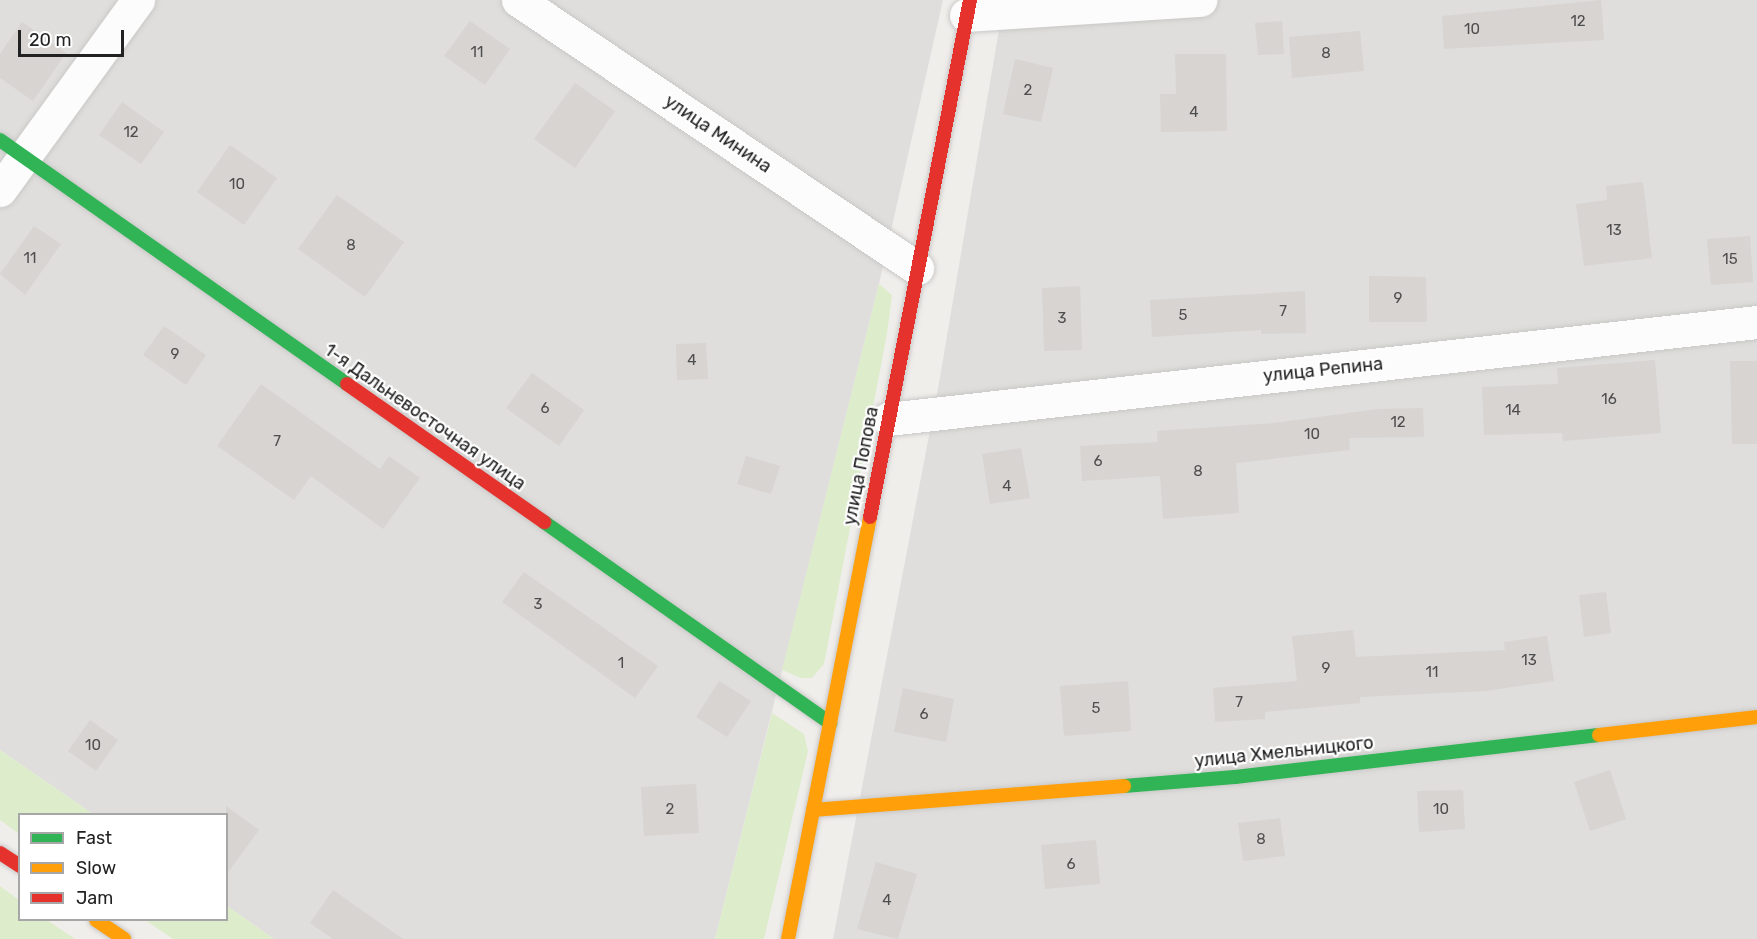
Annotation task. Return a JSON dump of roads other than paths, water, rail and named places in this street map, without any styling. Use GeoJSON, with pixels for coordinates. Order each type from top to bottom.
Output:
{"type":"FeatureCollection","features":[{"type":"Feature","properties":{"kind":"street"},"geometry":{"type":"LineString","coordinates":[[0,190],[11,148],[138,0]]}},
{"type":"Feature","properties":{"kind":"street","name":"улица Минина"},"geometry":{"type":"LineString","coordinates":[[518,0],[917,268]]}},
{"type":"Feature","properties":{"kind":"street"},"geometry":{"type":"LineString","coordinates":[[968,8],[1202,0]]}},
{"type":"Feature","properties":{"kind":"street","name":"улица Попова"},"geometry":{"type":"LineString","coordinates":[[788,939],[968,8]]}},
{"type":"Feature","properties":{"kind":"street","name":"1-я Дальневосточная улица"},"geometry":{"type":"LineString","coordinates":[[11,148],[830,723]]}},
{"type":"Feature","properties":{"kind":"street","name":"улица Репина"},"geometry":{"type":"LineString","coordinates":[[888,419],[1757,322]]}},
{"type":"Feature","properties":{"kind":"street","name":"улица Хмельницкого"},"geometry":{"type":"LineString","coordinates":[[813,810],[1235,777],[1757,717]]}},
{"type":"Feature","properties":{"kind":"street"},"geometry":{"type":"LineString","coordinates":[[0,853],[18,865]]}},
{"type":"Feature","properties":{"kind":"street"},"geometry":{"type":"LineString","coordinates":[[97,921],[124,939]]}}]}
